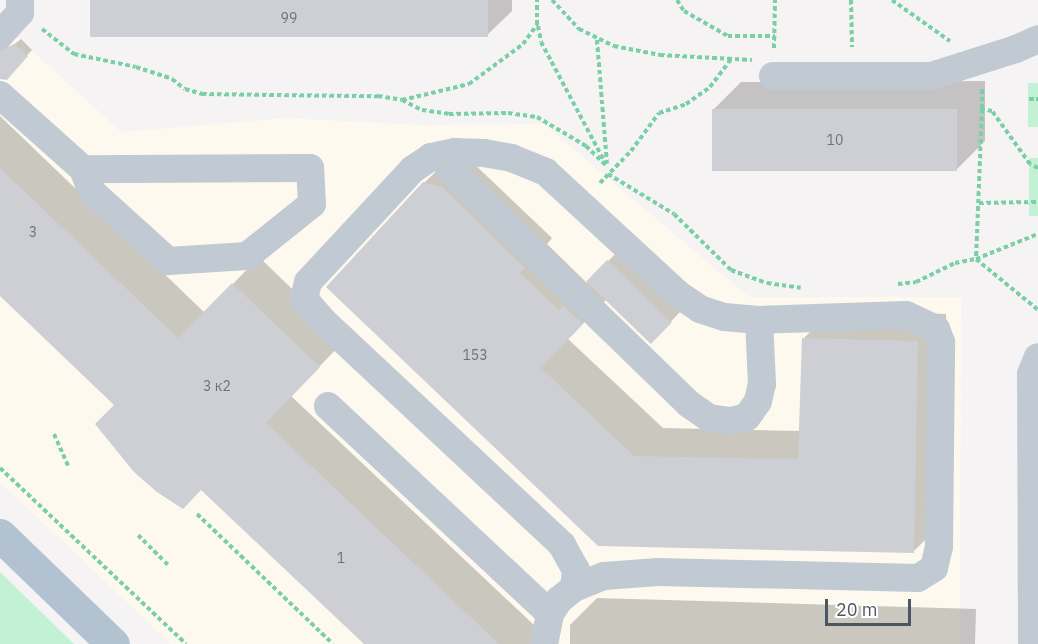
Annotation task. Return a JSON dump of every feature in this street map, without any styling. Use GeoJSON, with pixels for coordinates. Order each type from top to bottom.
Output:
{"type":"FeatureCollection","features":[{"type":"Feature","properties":{"kind":"main road"},"geometry":{"type":"LineString","coordinates":[[0,535],[113,644]]}},
{"type":"Feature","properties":{"kind":"lane"},"geometry":{"type":"LineString","coordinates":[[0,35],[20,6]]}},
{"type":"Feature","properties":{"kind":"lane"},"geometry":{"type":"LineString","coordinates":[[774,68],[853,77],[931,76],[1016,49],[1038,39]]}},
{"type":"Feature","properties":{"kind":"lane"},"geometry":{"type":"LineString","coordinates":[[0,95],[83,169],[92,192],[168,261],[247,256],[312,204],[310,168],[83,169]]}},
{"type":"Feature","properties":{"kind":"lane"},"geometry":{"type":"LineString","coordinates":[[544,644],[550,614],[559,600],[574,588],[604,576],[658,572],[918,578],[934,568],[939,547],[941,342],[936,329],[906,315],[759,320],[724,317],[700,309],[678,294],[546,172],[512,158],[484,153],[455,152],[431,157],[413,169],[308,282],[304,299],[323,321],[562,545],[576,570],[574,588]]}},
{"type":"Feature","properties":{"kind":"lane"},"geometry":{"type":"LineString","coordinates":[[441,155],[450,170],[563,282],[689,404],[709,418],[731,422],[747,417],[758,401],[762,384],[759,320]]}},
{"type":"Feature","properties":{"kind":"lane"},"geometry":{"type":"LineString","coordinates":[[1032,644],[1031,374],[1038,357]]}},
{"type":"Feature","properties":{"kind":"lane"},"geometry":{"type":"LineString","coordinates":[[328,406],[550,614]]}},
{"type":"Feature","properties":{"kind":"path"},"geometry":{"type":"LineString","coordinates":[[537,0],[537,25],[541,42],[608,167]]}},
{"type":"Feature","properties":{"kind":"path"},"geometry":{"type":"LineString","coordinates":[[552,0],[579,29],[597,40],[614,46],[660,55],[774,68],[775,0]]}},
{"type":"Feature","properties":{"kind":"path"},"geometry":{"type":"LineString","coordinates":[[677,0],[684,11],[728,36],[775,36]]}},
{"type":"Feature","properties":{"kind":"path"},"geometry":{"type":"LineString","coordinates":[[851,0],[853,77]]}},
{"type":"Feature","properties":{"kind":"path"},"geometry":{"type":"LineString","coordinates":[[20,6],[74,54],[136,67],[172,79],[185,89],[202,94],[351,95],[402,100],[469,84],[523,44],[537,25]]}},
{"type":"Feature","properties":{"kind":"path"},"geometry":{"type":"LineString","coordinates":[[597,40],[608,174]]}},
{"type":"Feature","properties":{"kind":"path"},"geometry":{"type":"LineString","coordinates":[[608,174],[631,151],[659,113],[686,104],[710,87],[730,60]]}},
{"type":"Feature","properties":{"kind":"path"},"geometry":{"type":"LineString","coordinates":[[1029,99],[1038,99]]}},
{"type":"Feature","properties":{"kind":"path"},"geometry":{"type":"LineString","coordinates":[[402,100],[422,110],[449,114],[508,113],[537,117],[586,146],[608,167]]}},
{"type":"Feature","properties":{"kind":"path"},"geometry":{"type":"LineString","coordinates":[[976,259],[982,109],[992,111],[1030,164],[1038,168]]}},
{"type":"Feature","properties":{"kind":"path"},"geometry":{"type":"LineString","coordinates":[[608,174],[674,214],[731,270],[767,283],[809,289]]}},
{"type":"Feature","properties":{"kind":"path"},"geometry":{"type":"LineString","coordinates":[[979,203],[1038,202]]}},
{"type":"Feature","properties":{"kind":"path"},"geometry":{"type":"LineString","coordinates":[[896,285],[916,282],[955,263],[976,259],[1038,234]]}},
{"type":"Feature","properties":{"kind":"path"},"geometry":{"type":"LineString","coordinates":[[976,259],[1038,309]]}},
{"type":"Feature","properties":{"kind":"path"},"geometry":{"type":"LineString","coordinates":[[54,434],[69,467]]}},
{"type":"Feature","properties":{"kind":"path"},"geometry":{"type":"LineString","coordinates":[[0,468],[186,644]]}},
{"type":"Feature","properties":{"kind":"path"},"geometry":{"type":"LineString","coordinates":[[197,514],[333,644]]}},
{"type":"Feature","properties":{"kind":"path"},"geometry":{"type":"LineString","coordinates":[[138,535],[168,565]]}},
{"type":"Feature","properties":{"kind":"shaded area"},"geometry":{"type":"Polygon","coordinates":[[[0,21],[121,132],[285,118],[422,125],[544,124],[749,297],[961,297],[960,644],[171,644],[0,482],[0,21]]]}},
{"type":"Feature","properties":{"kind":"green space"},"geometry":{"type":"Polygon","coordinates":[[[1028,83],[1038,83],[1038,127],[1028,127],[1028,83]]]}},
{"type":"Feature","properties":{"kind":"green space"},"geometry":{"type":"Polygon","coordinates":[[[1029,158],[1038,158],[1038,216],[1029,216],[1029,158]]]}},
{"type":"Feature","properties":{"kind":"green space"},"geometry":{"type":"Polygon","coordinates":[[[0,572],[74,644],[0,644],[0,572]]]}},
{"type":"Feature","properties":{"kind":"building"},"geometry":{"type":"Polygon","coordinates":[[[90,0],[488,0],[488,37],[90,37],[90,0]]]}},
{"type":"Feature","properties":{"kind":"building"},"geometry":{"type":"Polygon","coordinates":[[[14,44],[28,56],[7,80],[0,79],[0,51],[14,44]]]}},
{"type":"Feature","properties":{"kind":"building"},"geometry":{"type":"Polygon","coordinates":[[[712,109],[957,109],[957,171],[712,171],[712,109]]]}},
{"type":"Feature","properties":{"kind":"building"},"geometry":{"type":"Polygon","coordinates":[[[0,168],[178,338],[232,283],[320,367],[266,423],[499,644],[364,644],[201,490],[183,509],[157,492],[134,472],[95,424],[114,405],[0,296],[0,168]]]}},
{"type":"Feature","properties":{"kind":"building"},"geometry":{"type":"Polygon","coordinates":[[[423,182],[442,187],[525,268],[520,273],[559,310],[563,305],[583,324],[541,368],[634,456],[798,459],[802,338],[918,341],[914,553],[598,546],[326,287],[423,182]]]}},
{"type":"Feature","properties":{"kind":"building"},"geometry":{"type":"Polygon","coordinates":[[[607,260],[672,323],[651,344],[586,282],[607,260]]]}}]}
